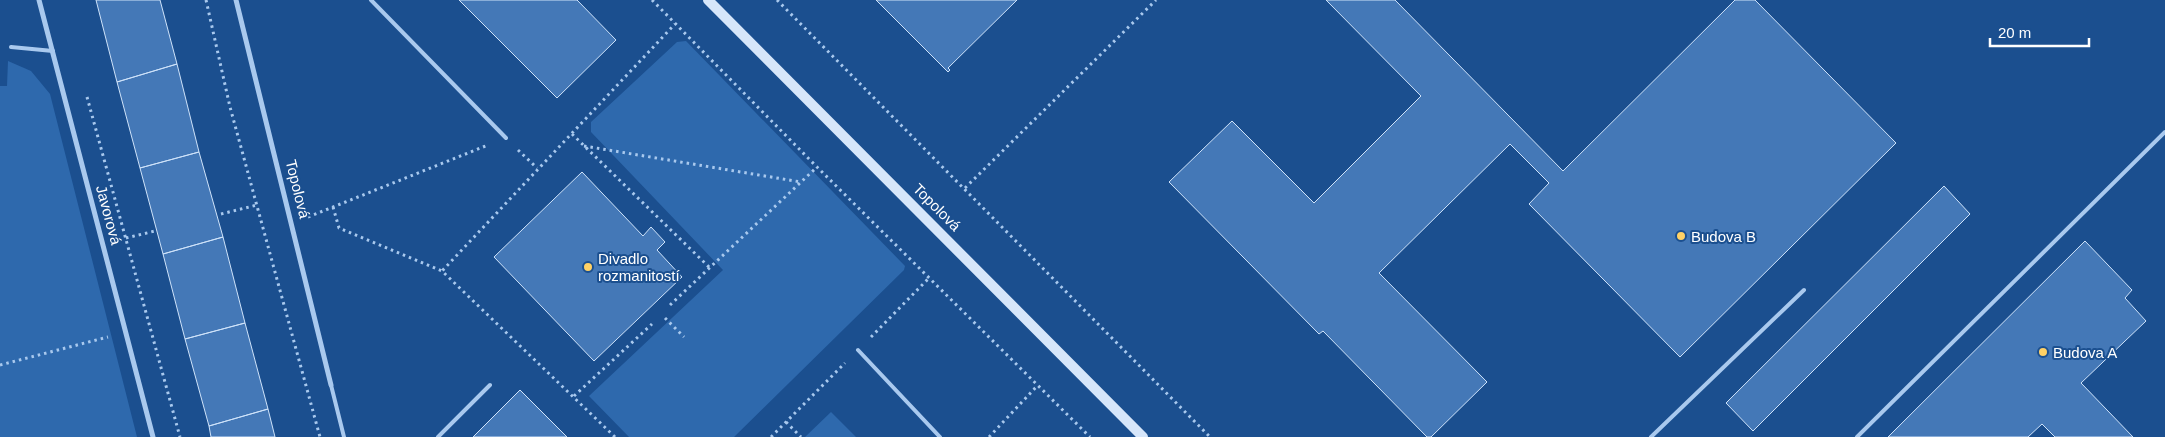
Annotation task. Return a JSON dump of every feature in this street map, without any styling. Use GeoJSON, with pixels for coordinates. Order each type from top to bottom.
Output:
{"type":"FeatureCollection","features":[{"type":"Feature","properties":{"kind":"street","name":"Javorová"},"geometry":{"type":"LineString","coordinates":[[39,0],[153,437]]}},
{"type":"Feature","properties":{"kind":"street","name":"Topolová"},"geometry":{"type":"LineString","coordinates":[[236,0],[331,385]]}},
{"type":"Feature","properties":{"kind":"street","name":"Topolová"},"geometry":{"type":"LineString","coordinates":[[708,0],[1143,437]]}},
{"type":"Feature","properties":{"kind":"lane"},"geometry":{"type":"LineString","coordinates":[[372,0],[506,138]]}},
{"type":"Feature","properties":{"kind":"lane"},"geometry":{"type":"LineString","coordinates":[[11,47],[52,51]]}},
{"type":"Feature","properties":{"kind":"lane"},"geometry":{"type":"LineString","coordinates":[[1857,437],[2165,132]]}},
{"type":"Feature","properties":{"kind":"lane"},"geometry":{"type":"LineString","coordinates":[[1650,437],[1804,290]]}},
{"type":"Feature","properties":{"kind":"lane"},"geometry":{"type":"LineString","coordinates":[[858,350],[940,437]]}},
{"type":"Feature","properties":{"kind":"lane"},"geometry":{"type":"LineString","coordinates":[[331,385],[344,437]]}},
{"type":"Feature","properties":{"kind":"lane"},"geometry":{"type":"LineString","coordinates":[[438,437],[490,385]]}},
{"type":"Feature","properties":{"kind":"path"},"geometry":{"type":"LineString","coordinates":[[206,0],[230,107],[320,437]]}},
{"type":"Feature","properties":{"kind":"path"},"geometry":{"type":"LineString","coordinates":[[652,0],[817,167],[1090,437]]}},
{"type":"Feature","properties":{"kind":"path"},"geometry":{"type":"LineString","coordinates":[[777,0],[1210,437]]}},
{"type":"Feature","properties":{"kind":"path"},"geometry":{"type":"LineString","coordinates":[[965,188],[1156,0]]}},
{"type":"Feature","properties":{"kind":"path"},"geometry":{"type":"LineString","coordinates":[[442,271],[537,168],[572,134],[676,24]]}},
{"type":"Feature","properties":{"kind":"path"},"geometry":{"type":"LineString","coordinates":[[87,95],[180,437]]}},
{"type":"Feature","properties":{"kind":"path"},"geometry":{"type":"LineString","coordinates":[[572,134],[710,268]]}},
{"type":"Feature","properties":{"kind":"path"},"geometry":{"type":"LineString","coordinates":[[291,223],[506,138],[537,168]]}},
{"type":"Feature","properties":{"kind":"path"},"geometry":{"type":"LineString","coordinates":[[584,146],[801,182]]}},
{"type":"Feature","properties":{"kind":"path"},"geometry":{"type":"LineString","coordinates":[[670,305],[817,167]]}},
{"type":"Feature","properties":{"kind":"path"},"geometry":{"type":"LineString","coordinates":[[221,214],[257,205]]}},
{"type":"Feature","properties":{"kind":"path"},"geometry":{"type":"LineString","coordinates":[[332,207],[338,228],[442,271],[615,437]]}},
{"type":"Feature","properties":{"kind":"path"},"geometry":{"type":"LineString","coordinates":[[126,238],[155,231]]}},
{"type":"Feature","properties":{"kind":"path"},"geometry":{"type":"LineString","coordinates":[[665,318],[684,337]]}},
{"type":"Feature","properties":{"kind":"path"},"geometry":{"type":"LineString","coordinates":[[574,396],[652,324]]}},
{"type":"Feature","properties":{"kind":"path"},"geometry":{"type":"LineString","coordinates":[[0,365],[127,333]]}},
{"type":"Feature","properties":{"kind":"path"},"geometry":{"type":"LineString","coordinates":[[989,437],[1038,386]]}},
{"type":"Feature","properties":{"kind":"path"},"geometry":{"type":"LineString","coordinates":[[786,422],[800,437]]}},
{"type":"Feature","properties":{"kind":"shaded area"},"geometry":{"type":"Polygon","coordinates":[[[686,41],[905,266],[904,270],[734,437],[629,437],[589,396],[723,270],[591,132],[591,122],[677,42],[686,41]]]}},
{"type":"Feature","properties":{"kind":"shaded area"},"geometry":{"type":"Polygon","coordinates":[[[8,61],[31,71],[50,94],[137,437],[0,437],[0,86],[7,86],[8,61]]]}},
{"type":"Feature","properties":{"kind":"shaded area"},"geometry":{"type":"Polygon","coordinates":[[[831,412],[856,437],[805,437],[831,412]]]}},
{"type":"Feature","properties":{"kind":"building"},"geometry":{"type":"Polygon","coordinates":[[[96,0],[160,0],[177,64],[117,82],[96,0]]]}},
{"type":"Feature","properties":{"kind":"building"},"geometry":{"type":"Polygon","coordinates":[[[459,0],[577,0],[616,40],[557,98],[459,0]]]}},
{"type":"Feature","properties":{"kind":"building"},"geometry":{"type":"Polygon","coordinates":[[[876,0],[1017,0],[948,68],[950,70],[948,72],[876,0]]]}},
{"type":"Feature","properties":{"kind":"building","name":"Budova B"},"geometry":{"type":"Polygon","coordinates":[[[1326,0],[1395,0],[1563,171],[1735,0],[1755,0],[1896,143],[1680,357],[1529,204],[1549,183],[1510,144],[1379,273],[1487,382],[1431,437],[1427,437],[1323,331],[1319,334],[1169,182],[1232,121],[1314,203],[1421,96],[1326,0]]]}},
{"type":"Feature","properties":{"kind":"building"},"geometry":{"type":"Polygon","coordinates":[[[177,64],[199,152],[140,168],[117,82],[177,64]]]}},
{"type":"Feature","properties":{"kind":"building"},"geometry":{"type":"Polygon","coordinates":[[[199,152],[223,237],[163,254],[140,168],[199,152]]]}},
{"type":"Feature","properties":{"kind":"building","name":"Divadlo rozmanitostí"},"geometry":{"type":"Polygon","coordinates":[[[582,172],[643,236],[651,227],[665,242],[657,250],[682,277],[594,361],[494,257],[582,172]]]}},
{"type":"Feature","properties":{"kind":"building"},"geometry":{"type":"Polygon","coordinates":[[[1944,186],[1970,214],[1753,431],[1726,403],[1944,186]]]}},
{"type":"Feature","properties":{"kind":"building"},"geometry":{"type":"Polygon","coordinates":[[[223,237],[245,323],[185,339],[163,254],[223,237]]]}},
{"type":"Feature","properties":{"kind":"building","name":"Budova A"},"geometry":{"type":"Polygon","coordinates":[[[2085,241],[2132,290],[2125,298],[2146,321],[2081,383],[2133,437],[2055,437],[2042,424],[2028,437],[1888,437],[2085,241]]]}},
{"type":"Feature","properties":{"kind":"building"},"geometry":{"type":"Polygon","coordinates":[[[245,323],[268,409],[209,426],[185,339],[245,323]]]}},
{"type":"Feature","properties":{"kind":"building"},"geometry":{"type":"Polygon","coordinates":[[[520,390],[567,437],[473,437],[520,390]]]}},
{"type":"Feature","properties":{"kind":"building"},"geometry":{"type":"Polygon","coordinates":[[[268,409],[275,437],[211,437],[209,426],[268,409]]]}},
{"type":"Feature","properties":{"kind":"place","name":"Budova B"},"geometry":{"type":"Point","coordinates":[1681,236]}},
{"type":"Feature","properties":{"kind":"place","name":"Divadlo rozmanitostí"},"geometry":{"type":"Point","coordinates":[588,267]}},
{"type":"Feature","properties":{"kind":"place","name":"Budova A"},"geometry":{"type":"Point","coordinates":[2043,352]}}]}
